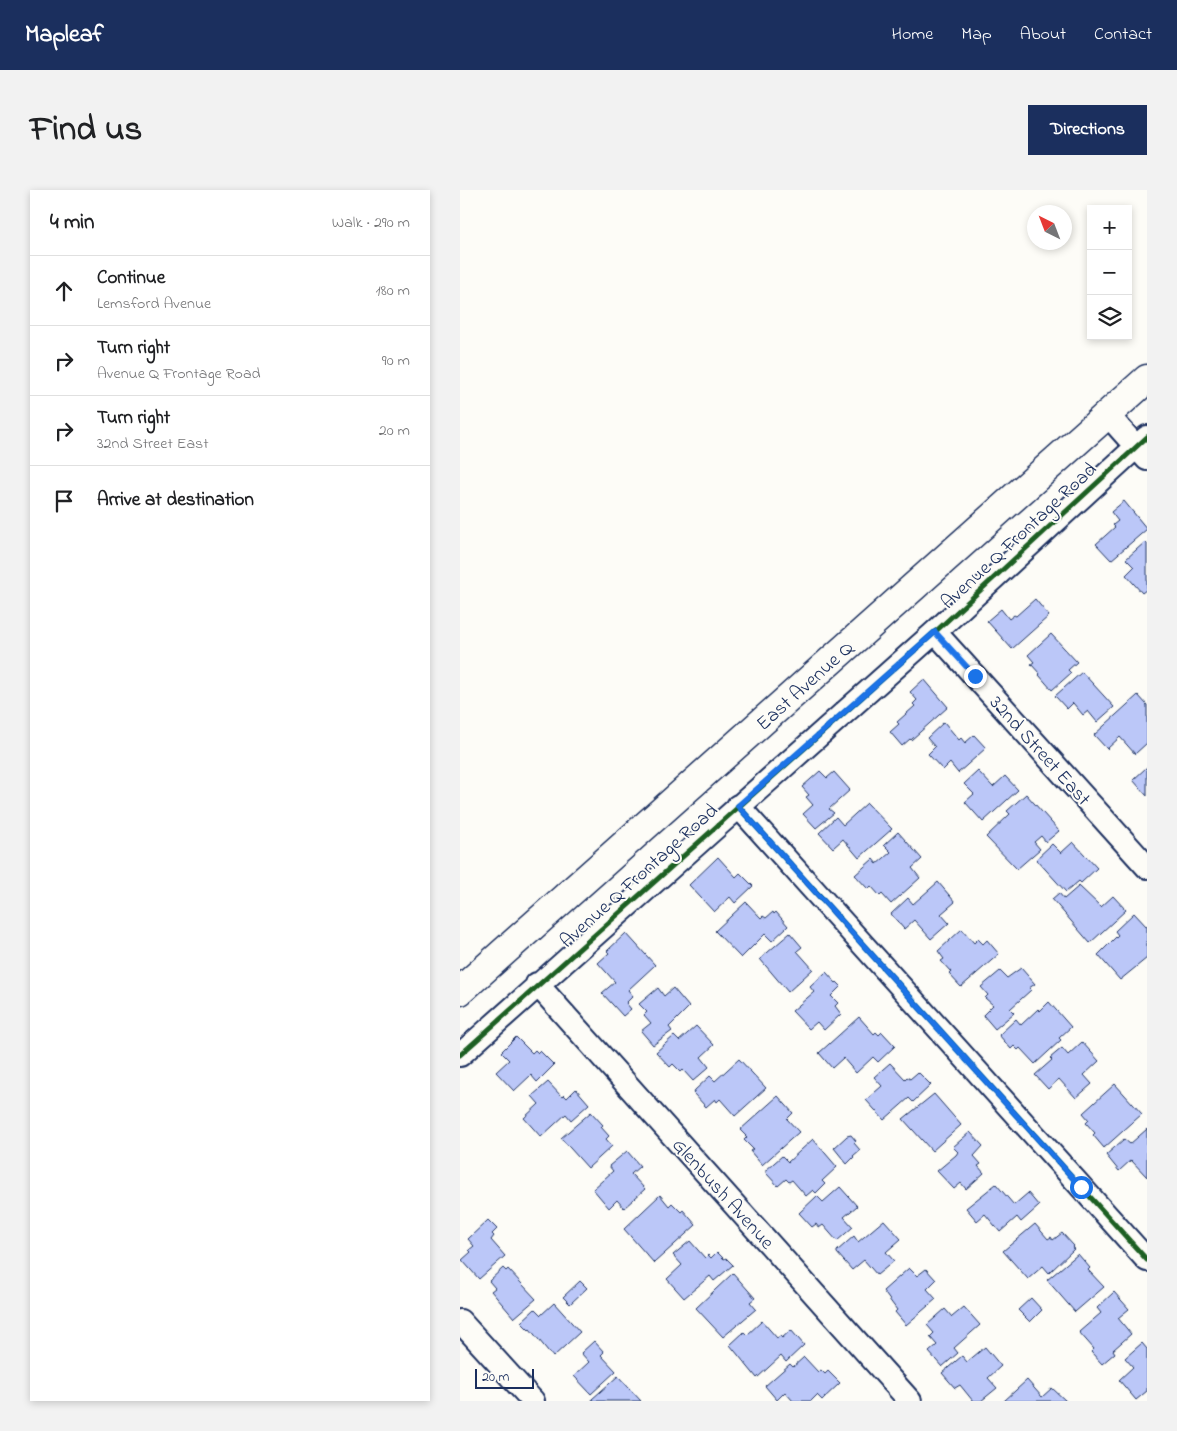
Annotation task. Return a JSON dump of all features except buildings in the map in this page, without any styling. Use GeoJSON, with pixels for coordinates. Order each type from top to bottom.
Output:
{"type":"FeatureCollection","features":[{"type":"Feature","properties":{"kind":"main road","name":"East Avenue Q"},"geometry":{"type":"LineString","coordinates":[[460,991],[1147,379]]}},
{"type":"Feature","properties":{"kind":"street"},"geometry":{"type":"LineString","coordinates":[[1107,414],[1143,447]]}},
{"type":"Feature","properties":{"kind":"street","name":"Avenue Q Frontage Road"},"geometry":{"type":"LineString","coordinates":[[460,1055],[537,984],[1143,447]]}},
{"type":"Feature","properties":{"kind":"street","name":"32nd Street East"},"geometry":{"type":"LineString","coordinates":[[935,632],[1147,867]]}},
{"type":"Feature","properties":{"kind":"street"},"geometry":{"type":"LineString","coordinates":[[738,806],[1147,1260]]}},
{"type":"Feature","properties":{"kind":"street","name":"Glenbush Avenue"},"geometry":{"type":"LineString","coordinates":[[537,984],[910,1401]]}},
{"type":"Feature","properties":{"kind":"street"},"geometry":{"type":"LineString","coordinates":[[460,1320],[533,1401]]}},
{"type":"Feature","properties":{"kind":"cycle path"},"geometry":{"type":"LineString","coordinates":[[460,1055],[935,632],[1147,437]]}},
{"type":"Feature","properties":{"kind":"cycle path"},"geometry":{"type":"LineString","coordinates":[[738,806],[1147,1260]]}},
{"type":"Feature","properties":{"kind":"route"},"geometry":{"type":"LineString","coordinates":[[975,676],[935,632],[738,806],[1081,1187]]}}]}
